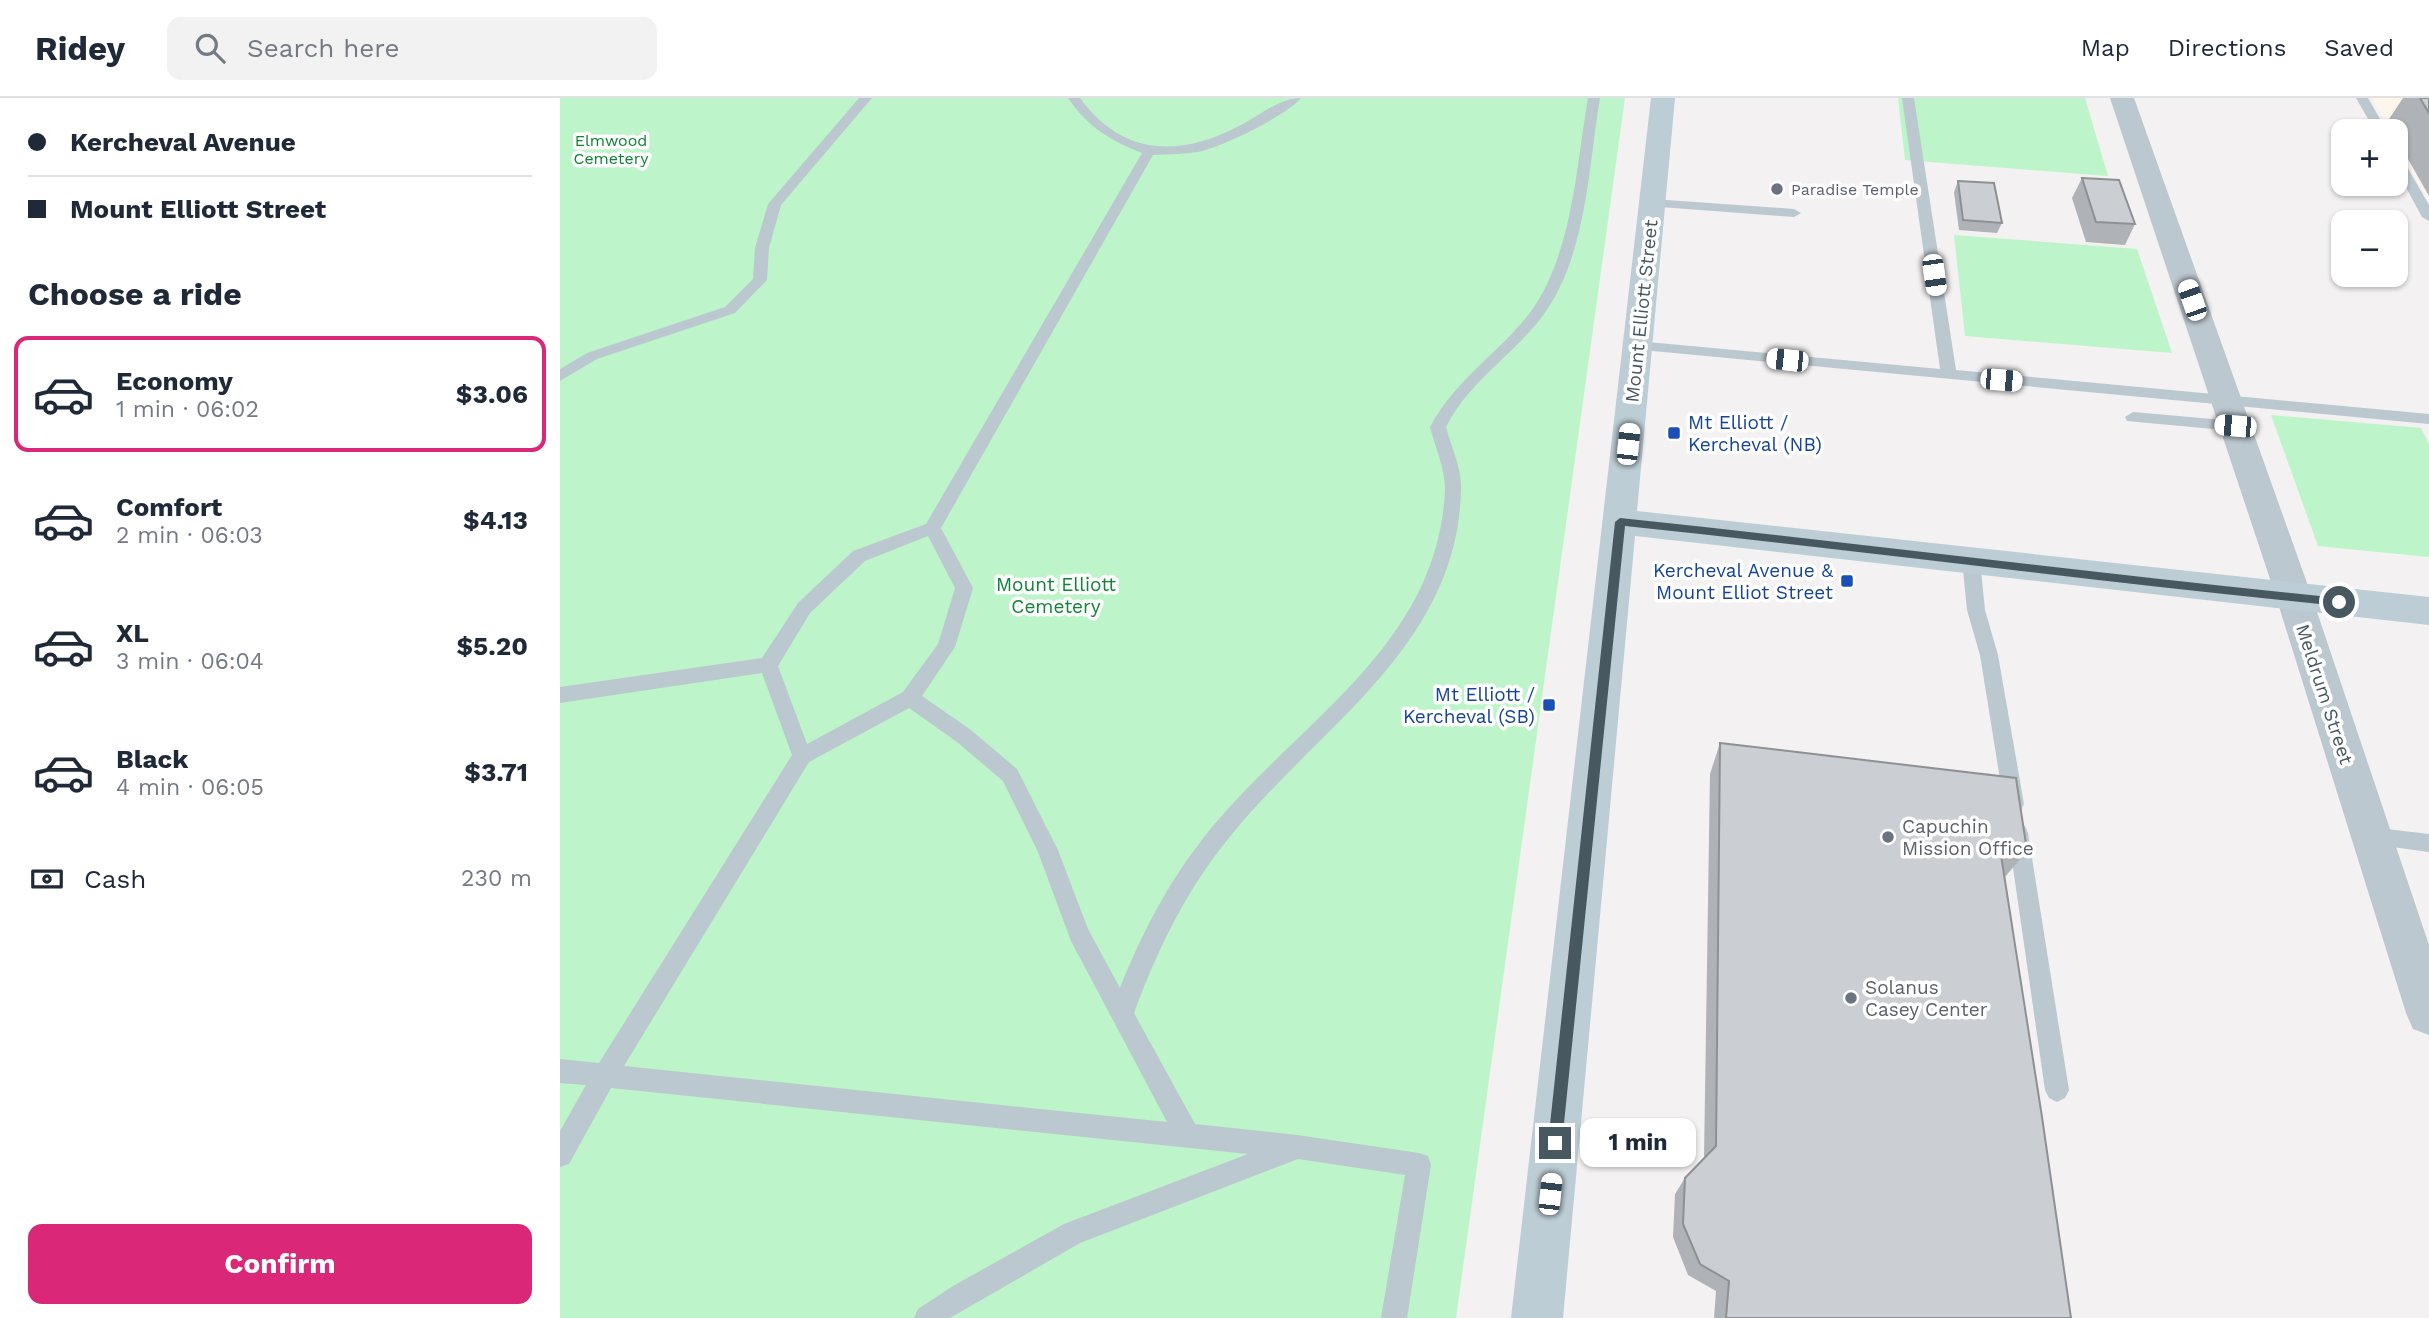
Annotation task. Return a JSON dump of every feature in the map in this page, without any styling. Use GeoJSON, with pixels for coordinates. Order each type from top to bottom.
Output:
{"type":"FeatureCollection","features":[{"type":"Feature","properties":{"kind":"main road","name":"Mount Elliott Street"},"geometry":{"type":"LineString","coordinates":[[1537,1318],[1663,98]]}},
{"type":"Feature","properties":{"kind":"main road"},"geometry":{"type":"LineString","coordinates":[[1620,522],[1971,560],[2151,583],[2429,611]]}},
{"type":"Feature","properties":{"kind":"street","name":"Meldrum Street"},"geometry":{"type":"LineString","coordinates":[[2122,98],[2294,597],[2429,1013]]}},
{"type":"Feature","properties":{"kind":"lane"},"geometry":{"type":"LineString","coordinates":[[560,376],[592,356],[730,310],[760,280],[762,248],[775,204],[866,98]]}},
{"type":"Feature","properties":{"kind":"lane"},"geometry":{"type":"LineString","coordinates":[[1074,98],[1086,116],[1109,136],[1149,150],[1197,148],[1236,134],[1295,98]]}},
{"type":"Feature","properties":{"kind":"lane"},"geometry":{"type":"LineString","coordinates":[[1121,1016],[1150,938],[1192,868],[1232,819],[1368,679],[1406,632],[1430,591],[1451,518],[1453,486],[1438,428],[1449,405],[1538,313],[1558,278],[1567,251],[1594,98]]}},
{"type":"Feature","properties":{"kind":"lane"},"geometry":{"type":"LineString","coordinates":[[1908,98],[1949,376]]}},
{"type":"Feature","properties":{"kind":"lane"},"geometry":{"type":"LineString","coordinates":[[2362,98],[2374,119]]}},
{"type":"Feature","properties":{"kind":"lane"},"geometry":{"type":"LineString","coordinates":[[560,695],[768,665],[804,608],[859,556],[932,527],[1149,150]]}},
{"type":"Feature","properties":{"kind":"lane"},"geometry":{"type":"LineString","coordinates":[[2408,179],[2429,217]]}},
{"type":"Feature","properties":{"kind":"lane"},"geometry":{"type":"LineString","coordinates":[[1652,203],[1794,214]]}},
{"type":"Feature","properties":{"kind":"lane"},"geometry":{"type":"LineString","coordinates":[[1637,346],[1949,376],[2231,413]]}},
{"type":"Feature","properties":{"kind":"lane"},"geometry":{"type":"LineString","coordinates":[[2133,417],[2231,413],[2429,419]]}},
{"type":"Feature","properties":{"kind":"lane"},"geometry":{"type":"LineString","coordinates":[[560,1155],[605,1075],[802,756],[910,698],[946,647],[964,588],[932,527]]}},
{"type":"Feature","properties":{"kind":"lane"},"geometry":{"type":"LineString","coordinates":[[1971,560],[1976,610],[1989,655],[2007,755],[2057,1090]]}},
{"type":"Feature","properties":{"kind":"lane"},"geometry":{"type":"LineString","coordinates":[[768,665],[802,756]]}},
{"type":"Feature","properties":{"kind":"lane"},"geometry":{"type":"LineString","coordinates":[[910,698],[964,736],[1010,775],[1048,850],[1079,934],[1188,1136]]}},
{"type":"Feature","properties":{"kind":"lane"},"geometry":{"type":"LineString","coordinates":[[2370,836],[2429,844]]}},
{"type":"Feature","properties":{"kind":"lane"},"geometry":{"type":"LineString","coordinates":[[560,1071],[1297,1147],[1419,1165],[1394,1318]]}},
{"type":"Feature","properties":{"kind":"lane"},"geometry":{"type":"LineString","coordinates":[[927,1318],[962,1295],[1073,1233],[1297,1147]]}},
{"type":"Feature","properties":{"kind":"shaded area"},"geometry":{"type":"Polygon","coordinates":[[[2372,98],[2429,98],[2429,202],[2408,164],[2408,119],[2383,119],[2372,98]]]}},
{"type":"Feature","properties":{"kind":"green space","name":"Mount Elliott Cemetery"},"geometry":{"type":"Polygon","coordinates":[[[560,98],[1625,98],[1456,1318],[560,1318],[560,98]]]}},
{"type":"Feature","properties":{"kind":"green space"},"geometry":{"type":"Polygon","coordinates":[[[1898,98],[2085,98],[2108,176],[1905,160],[1898,98]]]}},
{"type":"Feature","properties":{"kind":"green space"},"geometry":{"type":"Polygon","coordinates":[[[1954,235],[2137,249],[2172,353],[1965,336],[1954,235]]]}},
{"type":"Feature","properties":{"kind":"green space"},"geometry":{"type":"Polygon","coordinates":[[[2271,415],[2421,428],[2429,444],[2429,557],[2318,546],[2271,415]]]}},
{"type":"Feature","properties":{"kind":"building"},"geometry":{"type":"Polygon","coordinates":[[[2420,98],[2429,98],[2429,113],[2420,98]]]}},
{"type":"Feature","properties":{"kind":"building"},"geometry":{"type":"Polygon","coordinates":[[[2082,178],[2119,180],[2135,224],[2096,222],[2082,178]]]}},
{"type":"Feature","properties":{"kind":"building"},"geometry":{"type":"Polygon","coordinates":[[[1958,181],[1994,183],[2002,223],[1963,220],[1958,181]]]}},
{"type":"Feature","properties":{"kind":"building","name":"Solanus Casey Center"},"geometry":{"type":"Polygon","coordinates":[[[1720,743],[2016,778],[2027,851],[2000,849],[2071,1318],[1726,1318],[1729,1281],[1700,1264],[1683,1224],[1685,1178],[1716,1146],[1720,743]]]}},
{"type":"Feature","properties":{"kind":"place","name":"Paradise Temple"},"geometry":{"type":"Point","coordinates":[1777,189]}},
{"type":"Feature","properties":{"kind":"place","name":"Mt Elliott / Kercheval (NB)"},"geometry":{"type":"Point","coordinates":[1674,433]}},
{"type":"Feature","properties":{"kind":"place","name":"Kercheval Avenue & Mount Elliot Street"},"geometry":{"type":"Point","coordinates":[1847,581]}},
{"type":"Feature","properties":{"kind":"place","name":"Mt Elliott / Kercheval (SB)"},"geometry":{"type":"Point","coordinates":[1549,705]}},
{"type":"Feature","properties":{"kind":"place","name":"Capuchin Mission Office"},"geometry":{"type":"Point","coordinates":[1888,837]}},
{"type":"Feature","properties":{"kind":"place","name":"Solanus Casey Center"},"geometry":{"type":"Point","coordinates":[1851,998]}},
{"type":"Feature","properties":{"kind":"route"},"geometry":{"type":"LineString","coordinates":[[1555,1143],[1620,522],[2339,602]]}},
{"type":"Feature","properties":{"kind":"park label","name":"Elmwood Cemetery"},"geometry":{"type":"Point","coordinates":[611,149]}}]}
